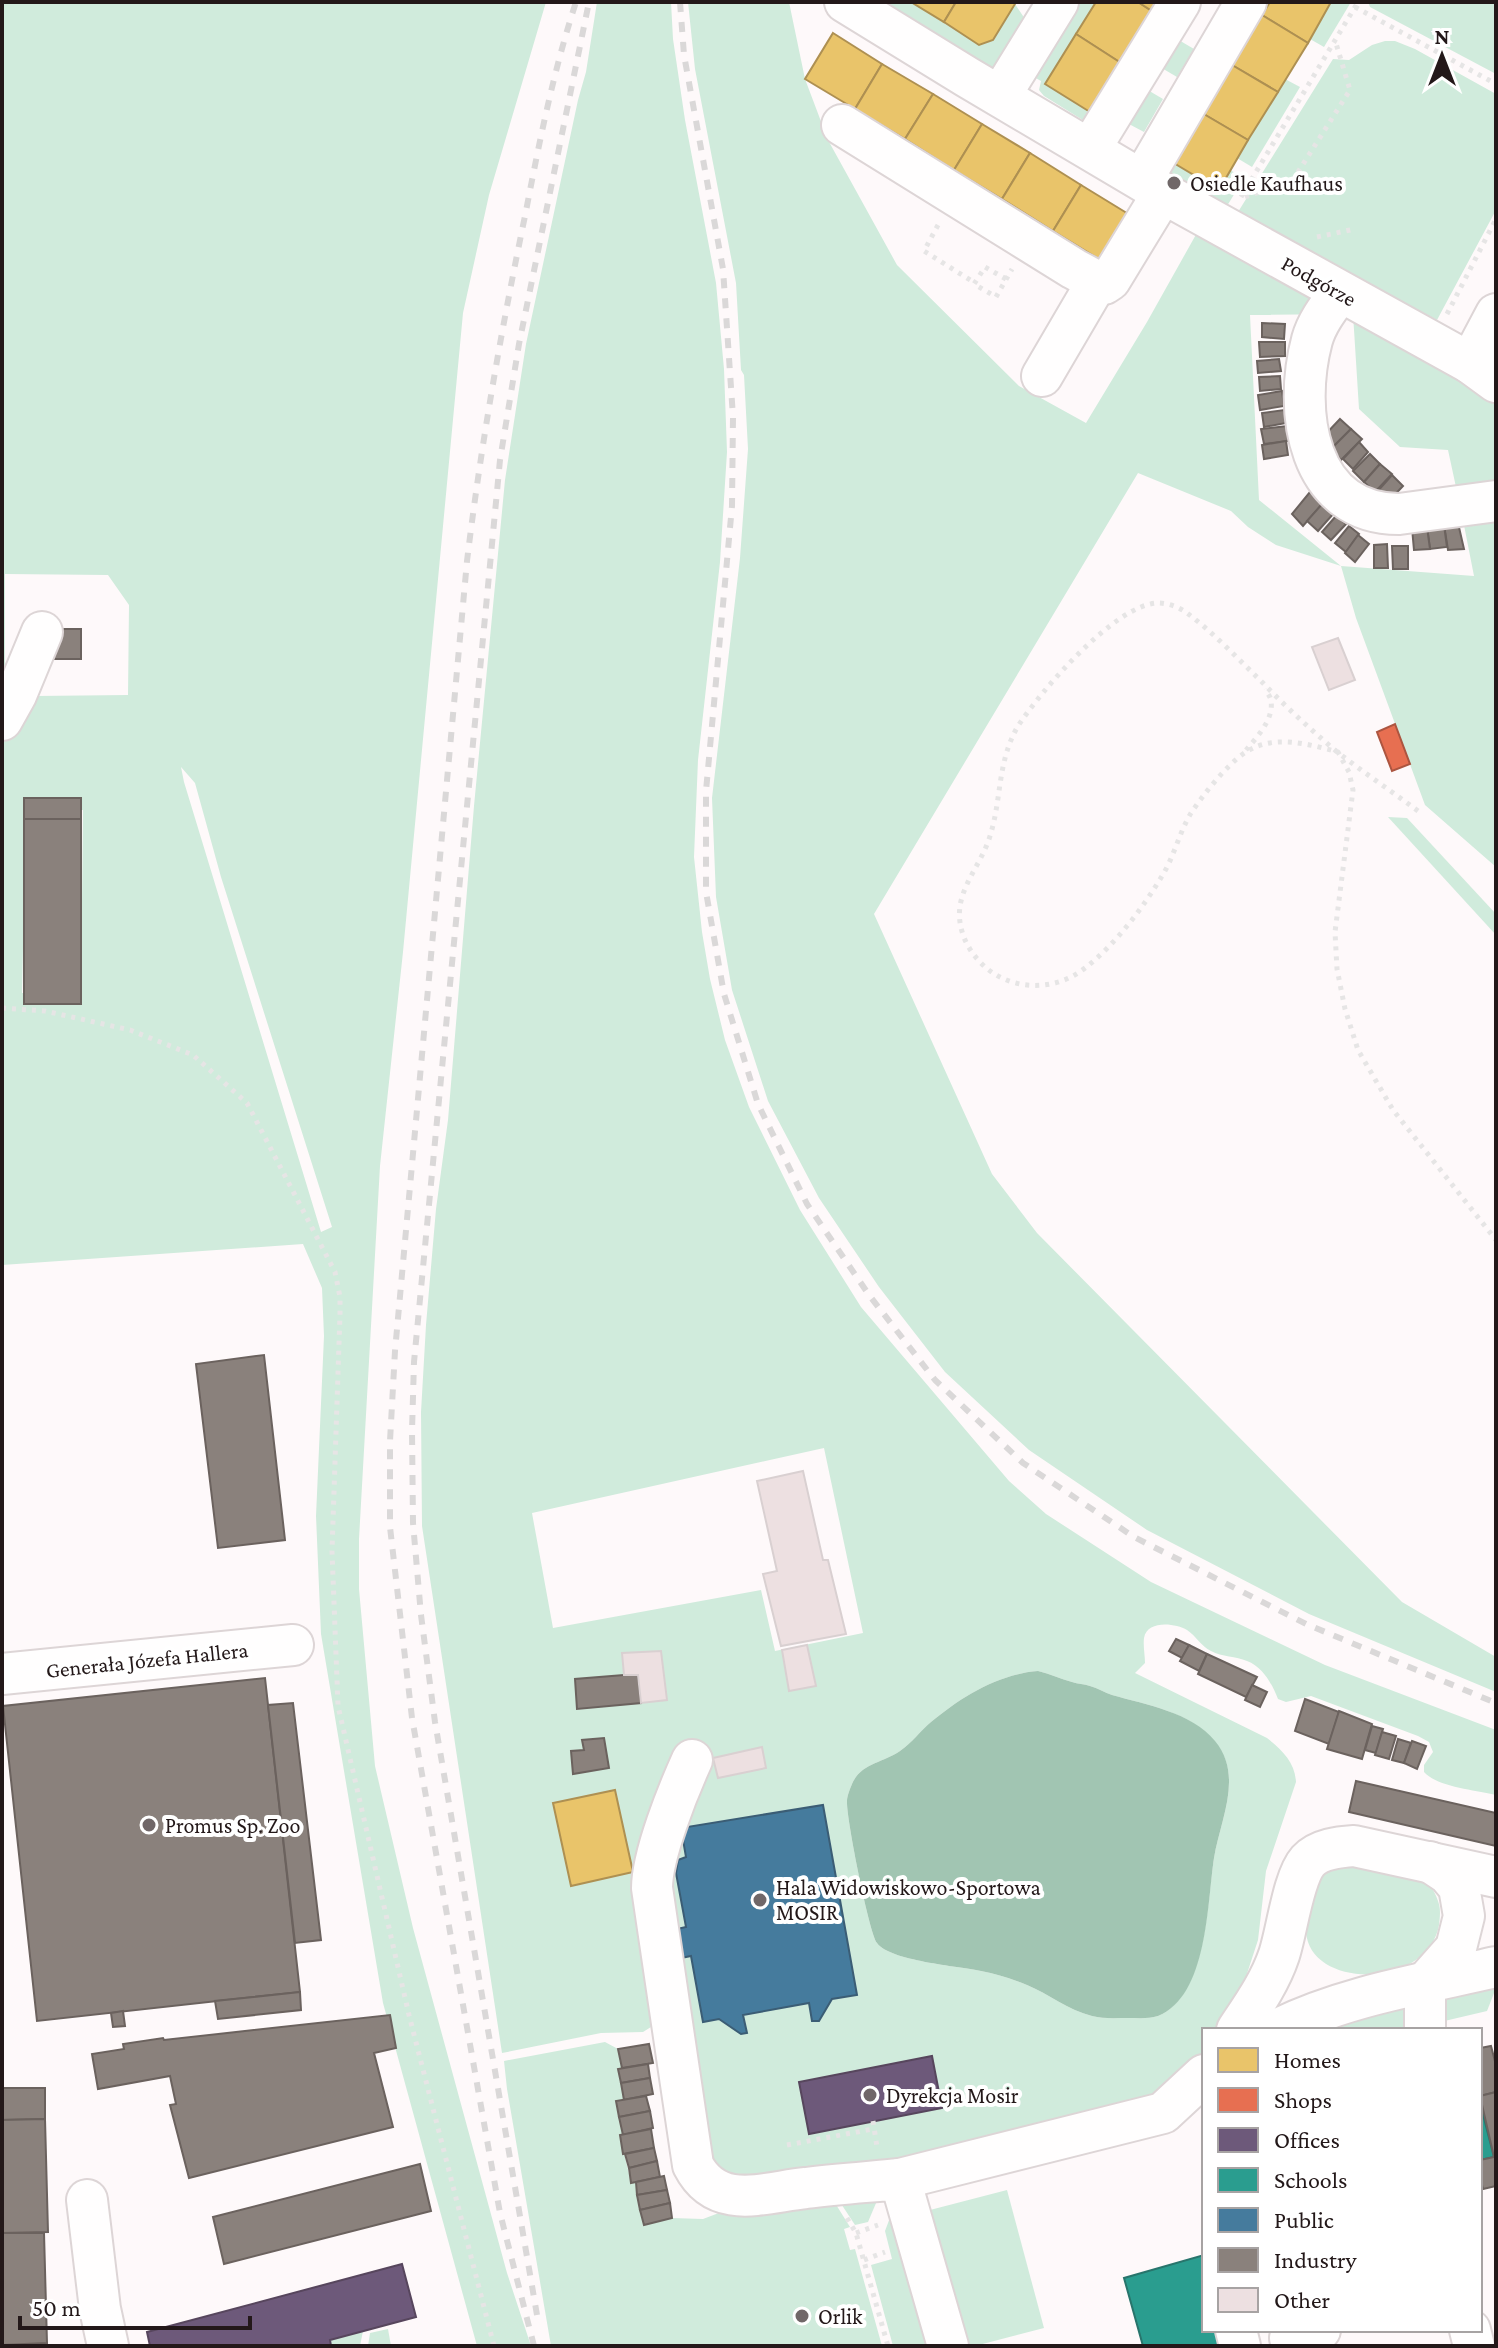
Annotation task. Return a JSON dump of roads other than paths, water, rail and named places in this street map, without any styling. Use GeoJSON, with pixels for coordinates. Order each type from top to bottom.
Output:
{"type":"FeatureCollection","features":[{"type":"Feature","properties":{"kind":"street","name":"Podgórze"},"geometry":{"type":"LineString","coordinates":[[845,2],[1152,186],[1232,213],[1340,292],[1483,372]]}},
{"type":"Feature","properties":{"kind":"street"},"geometry":{"type":"LineString","coordinates":[[1090,149],[1180,2]]}},
{"type":"Feature","properties":{"kind":"street"},"geometry":{"type":"LineString","coordinates":[[842,125],[1104,284],[1110,280],[1152,186],[1246,2]]}},
{"type":"Feature","properties":{"kind":"street"},"geometry":{"type":"LineString","coordinates":[[1000,96],[1050,5]]}},
{"type":"Feature","properties":{"kind":"street"},"geometry":{"type":"LineString","coordinates":[[1042,376],[1097,282]]}},
{"type":"Feature","properties":{"kind":"street"},"geometry":{"type":"LineString","coordinates":[[1340,292],[1313,339],[1306,377],[1305,419],[1311,449],[1322,472],[1339,492],[1362,507],[1384,514],[1496,501]]}},
{"type":"Feature","properties":{"kind":"street"},"geometry":{"type":"LineString","coordinates":[[1483,372],[1496,314]]}},
{"type":"Feature","properties":{"kind":"street"},"geometry":{"type":"LineString","coordinates":[[2,720],[16,695],[42,632]]}},
{"type":"Feature","properties":{"kind":"street","name":"Generała Józefa Hallera"},"geometry":{"type":"LineString","coordinates":[[2,1674],[293,1645]]}},
{"type":"Feature","properties":{"kind":"street"},"geometry":{"type":"LineString","coordinates":[[692,1760],[666,1830],[652,1877],[652,1888],[693,2165],[710,2186],[722,2192],[754,2197],[900,2179],[1163,2113],[1202,2077]]}},
{"type":"Feature","properties":{"kind":"street"},"geometry":{"type":"LineString","coordinates":[[1238,2028],[1261,1994],[1279,1957],[1301,1871],[1310,1858],[1338,1847],[1354,1846],[1496,1877]]}},
{"type":"Feature","properties":{"kind":"street"},"geometry":{"type":"LineString","coordinates":[[1425,2028],[1425,1983],[1456,1948],[1464,1916],[1459,1887],[1448,1874],[1430,1862]]}},
{"type":"Feature","properties":{"kind":"street"},"geometry":{"type":"LineString","coordinates":[[1280,2028],[1352,2000],[1496,1967]]}},
{"type":"Feature","properties":{"kind":"street"},"geometry":{"type":"LineString","coordinates":[[900,2179],[948,2346]]}},
{"type":"Feature","properties":{"kind":"street"},"geometry":{"type":"LineString","coordinates":[[87,2200],[100,2309],[108,2346]]}},
{"type":"Feature","properties":{"kind":"railway"},"geometry":{"type":"LineString","coordinates":[[534,2346],[500,2213],[412,1718],[390,1527],[390,1441],[395,1351],[467,561],[500,345],[553,81],[576,2]]}},
{"type":"Feature","properties":{"kind":"railway"},"geometry":{"type":"LineString","coordinates":[[537,2315],[435,1722],[413,1523],[412,1431],[414,1362],[500,460],[519,344],[589,2]]}},
{"type":"Feature","properties":{"kind":"railway"},"geometry":{"type":"LineString","coordinates":[[680,2],[684,55],[723,269],[733,417],[732,506],[706,791],[706,892],[724,994],[758,1104],[807,1204],[869,1295],[935,1380],[1023,1463],[1134,1537],[1306,1624],[1496,1703]]}},
{"type":"Feature","properties":{"kind":"place","name":"Osiedle Kaufhaus"},"geometry":{"type":"Point","coordinates":[1174,183]}},
{"type":"Feature","properties":{"kind":"place","name":"Promus Sp. Zoo"},"geometry":{"type":"Point","coordinates":[149,1825]}},
{"type":"Feature","properties":{"kind":"place","name":"Hala Widowiskowo-Sportowa MOSIR"},"geometry":{"type":"Point","coordinates":[760,1900]}},
{"type":"Feature","properties":{"kind":"place","name":"Dyrekcja Mosir"},"geometry":{"type":"Point","coordinates":[870,2095]}},
{"type":"Feature","properties":{"kind":"place","name":"Orlik"},"geometry":{"type":"Point","coordinates":[802,2316]}}]}
